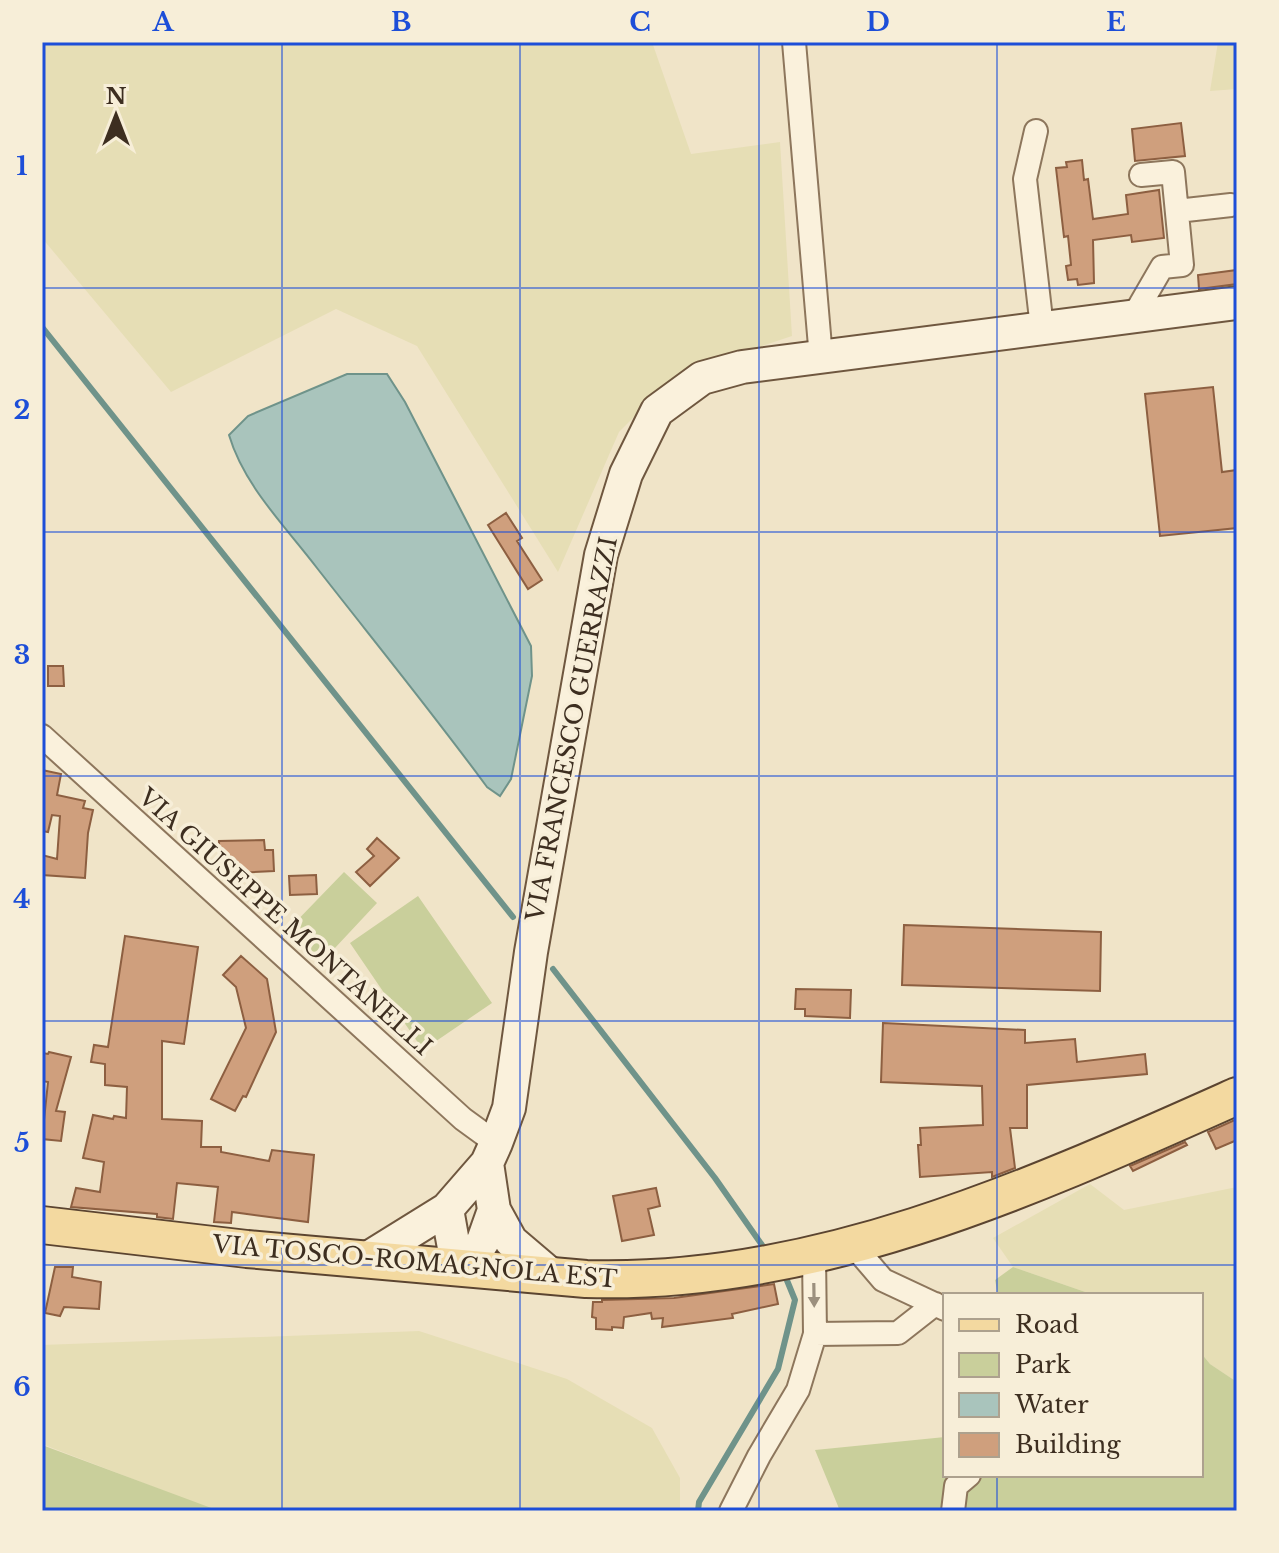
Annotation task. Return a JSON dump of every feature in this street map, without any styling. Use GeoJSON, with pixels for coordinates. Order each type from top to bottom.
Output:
{"type":"FeatureCollection","features":[{"type":"Feature","properties":{"kind":"main road","name":"VIA FRANCESCO GUERRAZZI"},"geometry":{"type":"LineString","coordinates":[[368,1258],[447,1209],[492,1153],[509,1108],[531,952],[601,555],[626,474],[657,411],[702,378],[742,367],[1237,303]]}},
{"type":"Feature","properties":{"kind":"main road","name":"VIA TOSCO-ROMAGNOLA EST"},"geometry":{"type":"LineString","coordinates":[[42,1225],[247,1249],[551,1275],[628,1280],[667,1278],[727,1271],[853,1245],[1001,1197],[1237,1096]]}},
{"type":"Feature","properties":{"kind":"main road","name":"VIA FRANCESCO GUERRAZZI"},"geometry":{"type":"LineString","coordinates":[[492,1153],[494,1210],[511,1241],[551,1275]]}},
{"type":"Feature","properties":{"kind":"main road"},"geometry":{"type":"LineString","coordinates":[[447,1209],[454,1248],[464,1267],[483,1241],[494,1210]]}},
{"type":"Feature","properties":{"kind":"street"},"geometry":{"type":"LineString","coordinates":[[794,42],[821,358]]}},
{"type":"Feature","properties":{"kind":"street"},"geometry":{"type":"LineString","coordinates":[[1036,131],[1025,179],[1042,328]]}},
{"type":"Feature","properties":{"kind":"street"},"geometry":{"type":"LineString","coordinates":[[1133,317],[1162,267],[1182,265],[1173,172],[1141,175]]}},
{"type":"Feature","properties":{"kind":"street"},"geometry":{"type":"LineString","coordinates":[[1177,211],[1231,205]]}},
{"type":"Feature","properties":{"kind":"street","name":"VIA GIUSEPPE MONTANELLI"},"geometry":{"type":"LineString","coordinates":[[42,736],[463,1119],[492,1153]]}},
{"type":"Feature","properties":{"kind":"street"},"geometry":{"type":"LineString","coordinates":[[853,1245],[883,1280],[940,1306]]}},
{"type":"Feature","properties":{"kind":"street"},"geometry":{"type":"LineString","coordinates":[[731,1511],[798,1390],[815,1334],[814,1255]]}},
{"type":"Feature","properties":{"kind":"street"},"geometry":{"type":"LineString","coordinates":[[815,1334],[898,1333],[940,1306]]}},
{"type":"Feature","properties":{"kind":"street"},"geometry":{"type":"LineString","coordinates":[[953,1511],[956,1486],[967,1477]]}},
{"type":"Feature","properties":{"kind":"shaded area"},"geometry":{"type":"Polygon","coordinates":[[[42,42],[652,42],[691,154],[780,142],[792,336],[676,375],[619,432],[558,572],[417,346],[336,309],[171,392],[42,238],[42,42]]]}},
{"type":"Feature","properties":{"kind":"shaded area"},"geometry":{"type":"Polygon","coordinates":[[[1218,42],[1237,42],[1237,89],[1210,91],[1218,42]]]}},
{"type":"Feature","properties":{"kind":"shaded area"},"geometry":{"type":"Polygon","coordinates":[[[1090,1184],[1124,1210],[1237,1187],[1237,1382],[1210,1364],[1203,1355],[1203,1293],[1088,1293],[1013,1267],[993,1238],[1090,1184]]]}},
{"type":"Feature","properties":{"kind":"shaded area"},"geometry":{"type":"Polygon","coordinates":[[[419,1331],[567,1379],[652,1428],[680,1478],[680,1511],[216,1511],[42,1444],[42,1345],[419,1331]]]}},
{"type":"Feature","properties":{"kind":"green space"},"geometry":{"type":"Polygon","coordinates":[[[344,872],[377,903],[320,964],[286,932],[344,872]]]}},
{"type":"Feature","properties":{"kind":"green space"},"geometry":{"type":"Polygon","coordinates":[[[418,896],[492,1003],[423,1050],[350,943],[418,896]]]}},
{"type":"Feature","properties":{"kind":"green space"},"geometry":{"type":"Polygon","coordinates":[[[1013,1267],[1088,1293],[998,1293],[995,1280],[1013,1267]]]}},
{"type":"Feature","properties":{"kind":"green space"},"geometry":{"type":"Polygon","coordinates":[[[1203,1355],[1210,1364],[1237,1382],[1237,1511],[840,1511],[815,1450],[943,1437],[943,1477],[1203,1477],[1203,1355]]]}},
{"type":"Feature","properties":{"kind":"green space"},"geometry":{"type":"Polygon","coordinates":[[[42,1445],[214,1509],[216,1511],[42,1511],[42,1445]]]}},
{"type":"Feature","properties":{"kind":"water"},"geometry":{"type":"Polygon","coordinates":[[[347,374],[387,374],[405,402],[531,646],[532,676],[511,779],[500,796],[487,787],[267,505],[245,472],[229,435],[248,416],[347,374]]]}},
{"type":"Feature","properties":{"kind":"building"},"geometry":{"type":"Polygon","coordinates":[[[1181,123],[1185,156],[1135,161],[1132,129],[1181,123]]]}},
{"type":"Feature","properties":{"kind":"building"},"geometry":{"type":"Polygon","coordinates":[[[1082,160],[1084,180],[1088,179],[1093,219],[1128,214],[1126,195],[1159,190],[1164,238],[1132,242],[1131,235],[1093,240],[1094,283],[1078,285],[1077,279],[1068,280],[1066,266],[1071,265],[1068,236],[1064,237],[1056,168],[1067,167],[1066,162],[1082,160]]]}},
{"type":"Feature","properties":{"kind":"building"},"geometry":{"type":"Polygon","coordinates":[[[1237,270],[1237,284],[1199,289],[1198,275],[1237,270]]]}},
{"type":"Feature","properties":{"kind":"building"},"geometry":{"type":"Polygon","coordinates":[[[1213,387],[1222,472],[1237,470],[1237,528],[1160,536],[1145,394],[1213,387]]]}},
{"type":"Feature","properties":{"kind":"building"},"geometry":{"type":"Polygon","coordinates":[[[506,513],[522,538],[517,541],[542,580],[528,589],[488,525],[506,513]]]}},
{"type":"Feature","properties":{"kind":"building"},"geometry":{"type":"Polygon","coordinates":[[[48,666],[63,666],[64,686],[48,686],[48,666]]]}},
{"type":"Feature","properties":{"kind":"building"},"geometry":{"type":"Polygon","coordinates":[[[42,770],[61,774],[57,795],[85,801],[83,808],[93,810],[85,878],[42,875],[42,855],[57,859],[60,816],[52,815],[48,832],[42,831],[42,770]]]}},
{"type":"Feature","properties":{"kind":"building"},"geometry":{"type":"Polygon","coordinates":[[[377,838],[399,858],[370,886],[356,872],[374,856],[367,849],[377,838]]]}},
{"type":"Feature","properties":{"kind":"building"},"geometry":{"type":"Polygon","coordinates":[[[264,840],[265,850],[273,850],[274,871],[220,874],[219,841],[264,840]]]}},
{"type":"Feature","properties":{"kind":"building"},"geometry":{"type":"Polygon","coordinates":[[[316,875],[317,894],[290,895],[289,876],[316,875]]]}},
{"type":"Feature","properties":{"kind":"building"},"geometry":{"type":"Polygon","coordinates":[[[904,925],[1101,932],[1100,991],[902,985],[904,925]]]}},
{"type":"Feature","properties":{"kind":"building"},"geometry":{"type":"Polygon","coordinates":[[[125,936],[198,947],[184,1044],[162,1041],[162,1119],[202,1121],[201,1147],[221,1147],[221,1152],[269,1161],[272,1150],[314,1155],[308,1222],[232,1212],[231,1223],[214,1222],[218,1187],[177,1183],[173,1219],[157,1217],[157,1214],[71,1207],[76,1188],[100,1192],[104,1162],[83,1158],[93,1115],[126,1118],[127,1087],[105,1085],[105,1064],[91,1062],[94,1045],[108,1047],[125,936]]]}},
{"type":"Feature","properties":{"kind":"building"},"geometry":{"type":"Polygon","coordinates":[[[241,956],[267,979],[276,1032],[246,1097],[243,1096],[235,1111],[211,1099],[246,1028],[236,987],[223,975],[241,956]]]}},
{"type":"Feature","properties":{"kind":"building"},"geometry":{"type":"Polygon","coordinates":[[[796,989],[851,990],[850,1018],[805,1016],[805,1009],[795,1009],[796,989]]]}},
{"type":"Feature","properties":{"kind":"building"},"geometry":{"type":"Polygon","coordinates":[[[883,1023],[1025,1030],[1025,1043],[1075,1039],[1077,1062],[1145,1054],[1147,1074],[1027,1085],[1027,1128],[1010,1128],[1015,1168],[992,1177],[992,1172],[920,1177],[920,1128],[983,1125],[982,1086],[881,1082],[883,1023]]]}},
{"type":"Feature","properties":{"kind":"building"},"geometry":{"type":"Polygon","coordinates":[[[42,1053],[71,1057],[56,1111],[65,1112],[61,1141],[42,1139],[48,1082],[42,1081],[42,1053]]]}},
{"type":"Feature","properties":{"kind":"building"},"geometry":{"type":"Polygon","coordinates":[[[1237,1119],[1237,1140],[1216,1149],[1208,1132],[1237,1119]]]}},
{"type":"Feature","properties":{"kind":"building"},"geometry":{"type":"Polygon","coordinates":[[[1185,1142],[1187,1145],[1133,1171],[1130,1166],[1185,1142]]]}},
{"type":"Feature","properties":{"kind":"building"},"geometry":{"type":"Polygon","coordinates":[[[656,1188],[660,1206],[648,1209],[654,1235],[622,1241],[613,1196],[656,1188]]]}},
{"type":"Feature","properties":{"kind":"building"},"geometry":{"type":"Polygon","coordinates":[[[55,1267],[73,1267],[72,1277],[101,1282],[99,1309],[64,1307],[60,1316],[45,1313],[55,1267]]]}},
{"type":"Feature","properties":{"kind":"building"},"geometry":{"type":"Polygon","coordinates":[[[774,1284],[778,1304],[732,1314],[733,1318],[662,1327],[663,1318],[652,1319],[651,1313],[624,1317],[623,1328],[612,1327],[612,1330],[596,1329],[596,1318],[592,1317],[593,1302],[602,1300],[674,1298],[774,1284]]]}},
{"type":"Feature","properties":{"kind":"waterway"},"geometry":{"type":"LineString","coordinates":[[42,327],[513,917]]}},
{"type":"Feature","properties":{"kind":"waterway"},"geometry":{"type":"LineString","coordinates":[[553,969],[715,1178],[762,1245]]}},
{"type":"Feature","properties":{"kind":"waterway"},"geometry":{"type":"LineString","coordinates":[[698,1511],[699,1502],[778,1369],[795,1300],[786,1278]]}}]}
